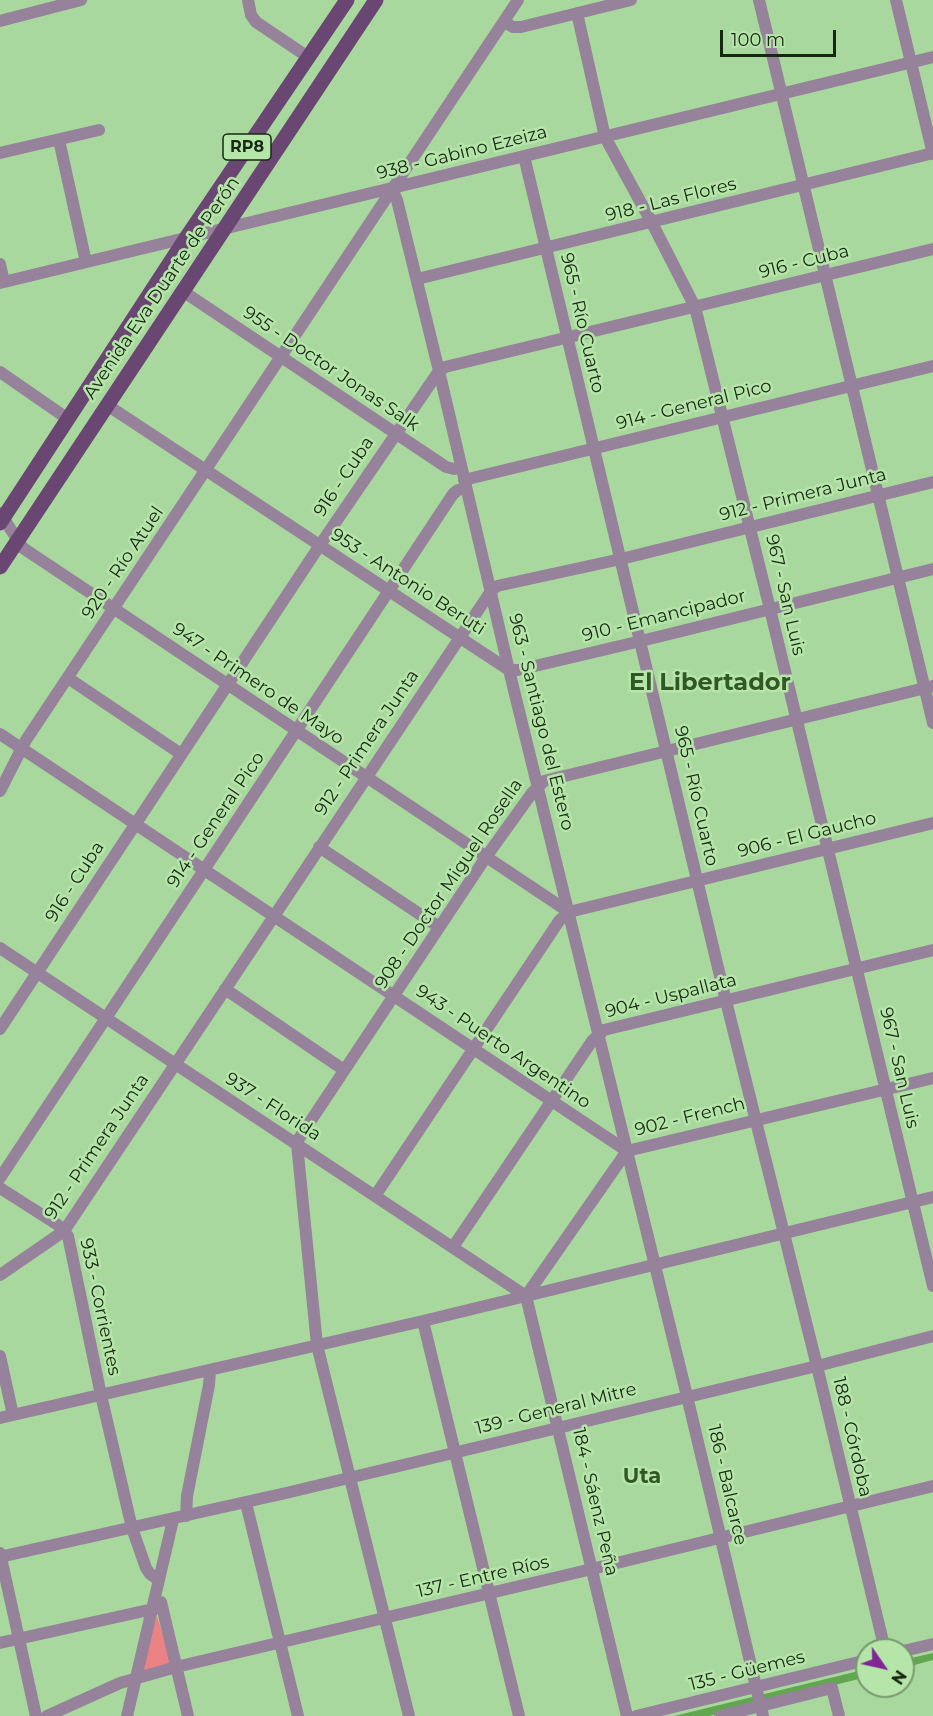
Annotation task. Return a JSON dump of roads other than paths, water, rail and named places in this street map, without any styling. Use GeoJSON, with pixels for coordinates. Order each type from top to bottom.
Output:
{"type":"FeatureCollection","features":[{"type":"Feature","properties":{"kind":"main road","name":"Avenida Eva Duarte de Perón"},"geometry":{"type":"LineString","coordinates":[[1,518],[347,0]]}},
{"type":"Feature","properties":{"kind":"main road","name":"Avenida Eva Duarte de Perón"},"geometry":{"type":"LineString","coordinates":[[0,567],[376,0]]}},
{"type":"Feature","properties":{"kind":"street"},"geometry":{"type":"LineString","coordinates":[[0,21],[62,2],[81,0]]}},
{"type":"Feature","properties":{"kind":"street"},"geometry":{"type":"LineString","coordinates":[[248,0],[251,15],[256,22],[308,57]]}},
{"type":"Feature","properties":{"kind":"street","name":"920 - Río Atuel"},"geometry":{"type":"LineString","coordinates":[[0,791],[21,748],[518,0]]}},
{"type":"Feature","properties":{"kind":"street"},"geometry":{"type":"LineString","coordinates":[[504,22],[516,27],[631,0]]}},
{"type":"Feature","properties":{"kind":"street"},"geometry":{"type":"LineString","coordinates":[[759,0],[899,578],[929,687],[933,723]]}},
{"type":"Feature","properties":{"kind":"street"},"geometry":{"type":"LineString","coordinates":[[896,0],[933,153]]}},
{"type":"Feature","properties":{"kind":"street","name":"967 - San Luis"},"geometry":{"type":"LineString","coordinates":[[577,13],[605,137],[695,307],[933,1286]]}},
{"type":"Feature","properties":{"kind":"street","name":"938 - Gabino Ezeiza"},"geometry":{"type":"LineString","coordinates":[[2,282],[933,57]]}},
{"type":"Feature","properties":{"kind":"street"},"geometry":{"type":"LineString","coordinates":[[0,153],[99,130]]}},
{"type":"Feature","properties":{"kind":"street"},"geometry":{"type":"LineString","coordinates":[[59,140],[86,262]]}},
{"type":"Feature","properties":{"kind":"street","name":"918 - Las Flores"},"geometry":{"type":"LineString","coordinates":[[417,279],[933,153]]}},
{"type":"Feature","properties":{"kind":"street","name":"965 - Río Cuarto"},"geometry":{"type":"LineString","coordinates":[[524,156],[726,1001],[784,1233]]}},
{"type":"Feature","properties":{"kind":"street","name":"963 - Santiago del Estero"},"geometry":{"type":"LineString","coordinates":[[392,189],[417,279],[509,670],[654,1263]]}},
{"type":"Feature","properties":{"kind":"street","name":"916 - Cuba"},"geometry":{"type":"LineString","coordinates":[[0,1029],[227,684],[439,371],[445,367],[933,249]]}},
{"type":"Feature","properties":{"kind":"street"},"geometry":{"type":"LineString","coordinates":[[0,264],[2,282]]}},
{"type":"Feature","properties":{"kind":"street","name":"955 - Doctor Jonas Salk"},"geometry":{"type":"LineString","coordinates":[[184,292],[446,467],[453,469],[461,467]]}},
{"type":"Feature","properties":{"kind":"street","name":"914 - General Pico"},"geometry":{"type":"LineString","coordinates":[[0,1178],[458,490],[465,484],[593,448],[933,366]]}},
{"type":"Feature","properties":{"kind":"street"},"geometry":{"type":"LineString","coordinates":[[0,372],[68,419]]}},
{"type":"Feature","properties":{"kind":"street","name":"953 - Antonio Beruti"},"geometry":{"type":"LineString","coordinates":[[107,405],[509,670]]}},
{"type":"Feature","properties":{"kind":"street","name":"912 - Primera Junta"},"geometry":{"type":"LineString","coordinates":[[0,1275],[66,1233],[175,1064],[490,591],[497,586],[621,559],[933,483]]}},
{"type":"Feature","properties":{"kind":"street","name":"947 - Primero de Mayo"},"geometry":{"type":"LineString","coordinates":[[1,518],[23,548],[569,912]]}},
{"type":"Feature","properties":{"kind":"street","name":"910 - Emancipador"},"geometry":{"type":"LineString","coordinates":[[509,670],[518,670],[641,641],[933,569]]}},
{"type":"Feature","properties":{"kind":"street"},"geometry":{"type":"LineString","coordinates":[[68,678],[181,754]]}},
{"type":"Feature","properties":{"kind":"street","name":"908 - Doctor Miguel Rosella"},"geometry":{"type":"LineString","coordinates":[[297,1144],[439,927],[538,785],[544,781],[667,750],[929,687]]}},
{"type":"Feature","properties":{"kind":"street","name":"943 - Puerto Argentino"},"geometry":{"type":"LineString","coordinates":[[0,734],[627,1151]]}},
{"type":"Feature","properties":{"kind":"street","name":"906 - El Gaucho"},"geometry":{"type":"LineString","coordinates":[[569,912],[933,823]]}},
{"type":"Feature","properties":{"kind":"street"},"geometry":{"type":"LineString","coordinates":[[319,847],[439,927]]}},
{"type":"Feature","properties":{"kind":"street"},"geometry":{"type":"LineString","coordinates":[[375,1196],[559,921],[569,912]]}},
{"type":"Feature","properties":{"kind":"street","name":"937 - Florida"},"geometry":{"type":"LineString","coordinates":[[0,948],[526,1296]]}},
{"type":"Feature","properties":{"kind":"street","name":"904 - Uspallata"},"geometry":{"type":"LineString","coordinates":[[453,1247],[598,1034],[608,1028],[933,950]]}},
{"type":"Feature","properties":{"kind":"street"},"geometry":{"type":"LineString","coordinates":[[225,989],[344,1070]]}},
{"type":"Feature","properties":{"kind":"street","name":"902 - French"},"geometry":{"type":"LineString","coordinates":[[526,1296],[627,1151],[933,1078]]}},
{"type":"Feature","properties":{"kind":"street"},"geometry":{"type":"LineString","coordinates":[[297,1144],[317,1345],[409,1716]]}},
{"type":"Feature","properties":{"kind":"street","name":"933 - Corrientes"},"geometry":{"type":"LineString","coordinates":[[0,1188],[66,1233],[132,1528],[146,1568],[159,1580]]}},
{"type":"Feature","properties":{"kind":"street"},"geometry":{"type":"LineString","coordinates":[[0,1356],[6,1417],[423,1321],[933,1197]]}},
{"type":"Feature","properties":{"kind":"street","name":"188 - Córdoba"},"geometry":{"type":"LineString","coordinates":[[784,1233],[882,1638]]}},
{"type":"Feature","properties":{"kind":"street","name":"186 - Balcarce"},"geometry":{"type":"LineString","coordinates":[[654,1263],[759,1700]]}},
{"type":"Feature","properties":{"kind":"street","name":"184 - Sáenz Peña"},"geometry":{"type":"LineString","coordinates":[[526,1296],[627,1716]]}},
{"type":"Feature","properties":{"kind":"street"},"geometry":{"type":"LineString","coordinates":[[423,1321],[519,1716]]}},
{"type":"Feature","properties":{"kind":"street","name":"139 - General Mitre"},"geometry":{"type":"LineString","coordinates":[[0,1555],[246,1503],[933,1336]]}},
{"type":"Feature","properties":{"kind":"street"},"geometry":{"type":"LineString","coordinates":[[186,1516],[187,1496],[210,1385],[210,1371]]}},
{"type":"Feature","properties":{"kind":"street","name":"137 - Entre Ríos"},"geometry":{"type":"LineString","coordinates":[[46,1716],[120,1683],[176,1667],[385,1619],[933,1486]]}},
{"type":"Feature","properties":{"kind":"street"},"geometry":{"type":"LineString","coordinates":[[246,1503],[298,1716]]}},
{"type":"Feature","properties":{"kind":"street"},"geometry":{"type":"LineString","coordinates":[[173,1520],[156,1593],[157,1608],[176,1667],[188,1716]]}},
{"type":"Feature","properties":{"kind":"street"},"geometry":{"type":"LineString","coordinates":[[0,1555],[36,1716]]}},
{"type":"Feature","properties":{"kind":"street"},"geometry":{"type":"LineString","coordinates":[[0,1643],[157,1608]]}},
{"type":"Feature","properties":{"kind":"street"},"geometry":{"type":"LineString","coordinates":[[126,1716],[157,1608]]}},
{"type":"Feature","properties":{"kind":"street"},"geometry":{"type":"LineString","coordinates":[[915,1648],[933,1644]]}},
{"type":"Feature","properties":{"kind":"street","name":"135 - Güemes"},"geometry":{"type":"LineString","coordinates":[[636,1716],[759,1700],[855,1664]]}},
{"type":"Feature","properties":{"kind":"street"},"geometry":{"type":"LineString","coordinates":[[720,1716],[759,1700],[832,1688],[839,1716]]}},
{"type":"Feature","properties":{"kind":"district","name":"El Libertador"},"geometry":{"type":"Point","coordinates":[710,683]}},
{"type":"Feature","properties":{"kind":"district","name":"Uta"},"geometry":{"type":"Point","coordinates":[642,1477]}}]}
